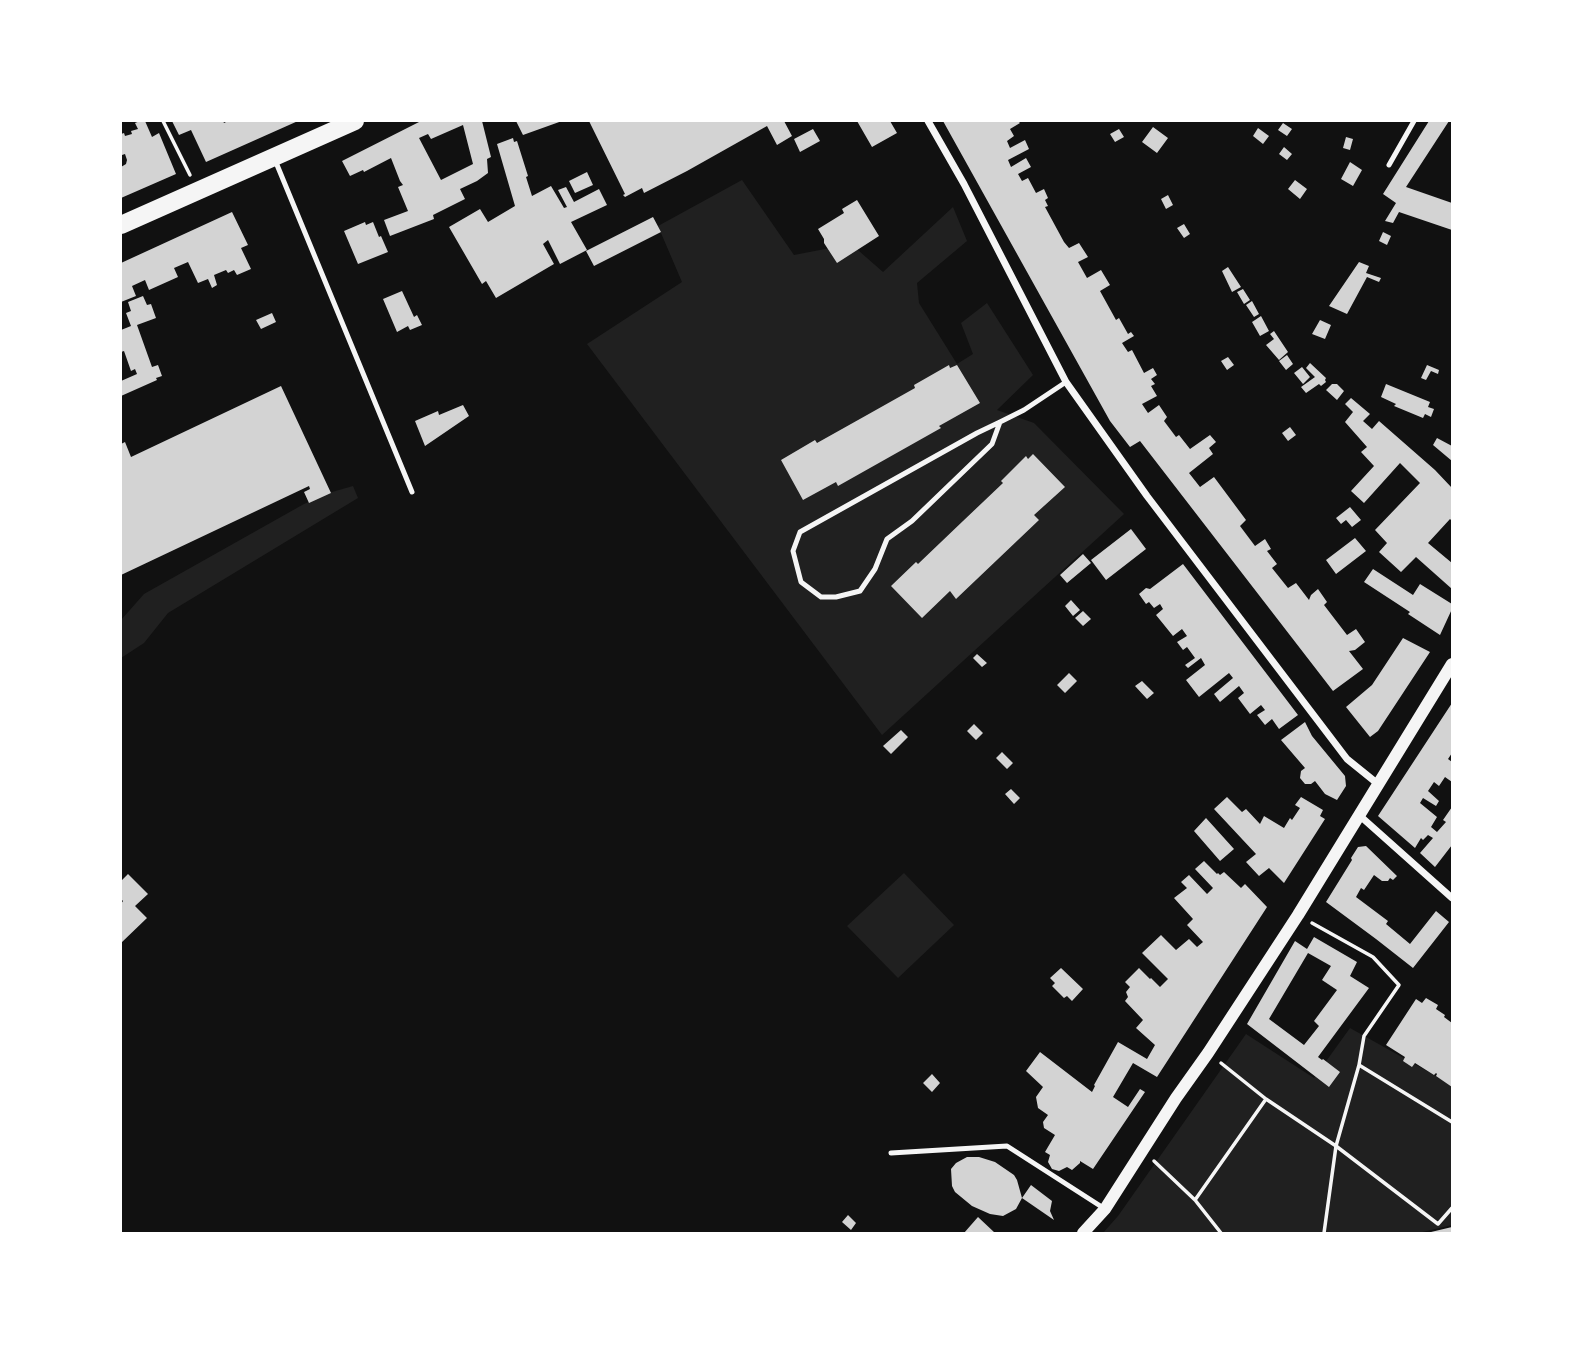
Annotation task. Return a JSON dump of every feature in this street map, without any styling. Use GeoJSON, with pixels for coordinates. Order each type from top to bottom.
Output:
{"type":"FeatureCollection","features":[{"type":"Feature","properties":{"kind":"main road"},"geometry":{"type":"LineString","coordinates":[[121,225],[355,121]]}},
{"type":"Feature","properties":{"kind":"street"},"geometry":{"type":"LineString","coordinates":[[928,121],[964,184],[1066,382],[1154,505],[1347,759],[1378,784]]}},
{"type":"Feature","properties":{"kind":"street"},"geometry":{"type":"LineString","coordinates":[[1083,1233],[1105,1209],[1298,915],[1452,664]]}},
{"type":"Feature","properties":{"kind":"street"},"geometry":{"type":"LineString","coordinates":[[1359,815],[1452,898]]}},
{"type":"Feature","properties":{"kind":"lane"},"geometry":{"type":"LineString","coordinates":[[1389,165],[1414,121]]}},
{"type":"Feature","properties":{"kind":"lane"},"geometry":{"type":"LineString","coordinates":[[274,157],[412,492]]}},
{"type":"Feature","properties":{"kind":"lane"},"geometry":{"type":"LineString","coordinates":[[1000,422],[992,444],[912,522],[887,540],[875,569],[860,591],[836,597],[821,597],[801,582],[793,551],[800,532],[977,433],[1024,410],[1066,382]]}},
{"type":"Feature","properties":{"kind":"lane"},"geometry":{"type":"LineString","coordinates":[[891,1153],[1007,1146],[1105,1209]]}},
{"type":"Feature","properties":{"kind":"path"},"geometry":{"type":"LineString","coordinates":[[163,121],[197,190]]}},
{"type":"Feature","properties":{"kind":"path"},"geometry":{"type":"LineString","coordinates":[[1298,915],[1373,957],[1399,985],[1364,1036],[1359,1065],[1336,1146],[1324,1233]]}},
{"type":"Feature","properties":{"kind":"path"},"geometry":{"type":"LineString","coordinates":[[1208,1053],[1266,1099],[1336,1146],[1438,1224],[1452,1208]]}},
{"type":"Feature","properties":{"kind":"path"},"geometry":{"type":"LineString","coordinates":[[1359,1065],[1452,1122]]}},
{"type":"Feature","properties":{"kind":"path"},"geometry":{"type":"LineString","coordinates":[[1195,1200],[1266,1099]]}},
{"type":"Feature","properties":{"kind":"path"},"geometry":{"type":"LineString","coordinates":[[1143,1150],[1195,1200],[1222,1233]]}},
{"type":"Feature","properties":{"kind":"shaded area"},"geometry":{"type":"Polygon","coordinates":[[[742,180],[794,255],[851,244],[883,272],[953,207],[967,241],[917,283],[919,303],[957,364],[973,354],[961,323],[987,303],[1033,375],[997,410],[1034,423],[1124,514],[882,735],[587,344],[682,282],[658,226],[742,180]]]}},
{"type":"Feature","properties":{"kind":"shaded area"},"geometry":{"type":"Polygon","coordinates":[[[353,486],[358,498],[168,613],[144,643],[121,658],[121,620],[144,594],[304,504],[353,486]]]}},
{"type":"Feature","properties":{"kind":"shaded area"},"geometry":{"type":"Polygon","coordinates":[[[904,873],[954,925],[898,978],[847,926],[904,873]]]}},
{"type":"Feature","properties":{"kind":"shaded area"},"geometry":{"type":"Polygon","coordinates":[[[1350,1028],[1452,1085],[1452,1225],[1418,1233],[1103,1233],[1118,1216],[1246,1034],[1314,1078],[1350,1028]]]}},
{"type":"Feature","properties":{"kind":"building"},"geometry":{"type":"Polygon","coordinates":[[[145,121],[152,137],[159,133],[176,174],[121,198],[121,167],[127,160],[125,154],[122,155],[121,134],[132,134],[131,131],[138,129],[135,123],[145,121]]]}},
{"type":"Feature","properties":{"kind":"building"},"geometry":{"type":"Polygon","coordinates":[[[172,121],[298,121],[206,162],[191,130],[179,135],[172,121]]]}},
{"type":"Feature","properties":{"kind":"building"},"geometry":{"type":"Polygon","coordinates":[[[421,121],[482,121],[491,157],[487,159],[488,173],[460,189],[465,199],[433,215],[434,219],[390,236],[384,220],[408,211],[398,187],[403,185],[391,158],[350,176],[342,161],[421,121]],[[463,125],[431,139],[428,134],[419,138],[441,180],[473,164],[463,125]]]}},
{"type":"Feature","properties":{"kind":"building"},"geometry":{"type":"Polygon","coordinates":[[[516,121],[562,121],[523,135],[516,121]]]}},
{"type":"Feature","properties":{"kind":"building"},"geometry":{"type":"Polygon","coordinates":[[[589,121],[784,121],[792,136],[777,145],[767,126],[644,193],[642,188],[625,197],[589,121]]]}},
{"type":"Feature","properties":{"kind":"building"},"geometry":{"type":"Polygon","coordinates":[[[857,121],[890,121],[897,133],[872,147],[857,121]]]}},
{"type":"Feature","properties":{"kind":"building"},"geometry":{"type":"Polygon","coordinates":[[[943,121],[1020,123],[1010,129],[1014,136],[1007,141],[1010,148],[1025,140],[1029,149],[1008,160],[1011,167],[1026,158],[1031,167],[1018,174],[1022,181],[1028,178],[1036,193],[1044,189],[1048,198],[1045,200],[1048,206],[1045,207],[1064,242],[1069,248],[1079,243],[1088,257],[1078,262],[1087,278],[1101,270],[1110,285],[1100,291],[1116,320],[1119,318],[1128,334],[1131,332],[1134,336],[1122,343],[1128,352],[1132,350],[1144,373],[1153,368],[1157,375],[1151,379],[1155,384],[1151,386],[1157,396],[1142,404],[1148,413],[1159,405],[1167,417],[1164,421],[1190,449],[1210,435],[1216,442],[1209,448],[1213,454],[1189,473],[1200,487],[1214,477],[1246,520],[1240,526],[1255,546],[1265,539],[1271,549],[1267,551],[1277,564],[1272,568],[1288,588],[1296,583],[1309,600],[1318,589],[1327,602],[1324,605],[1347,635],[1356,629],[1365,642],[1349,651],[1363,669],[1333,691],[1140,441],[1130,447],[1110,421],[943,121]]]}},
{"type":"Feature","properties":{"kind":"building"},"geometry":{"type":"Polygon","coordinates":[[[1429,121],[1449,121],[1406,187],[1452,203],[1452,230],[1399,212],[1393,223],[1385,221],[1396,203],[1383,194],[1429,121]]]}},
{"type":"Feature","properties":{"kind":"building"},"geometry":{"type":"Polygon","coordinates":[[[1283,123],[1292,129],[1287,136],[1278,130],[1283,123]]]}},
{"type":"Feature","properties":{"kind":"building"},"geometry":{"type":"Polygon","coordinates":[[[1153,127],[1168,138],[1157,153],[1142,142],[1153,127]]]}},
{"type":"Feature","properties":{"kind":"building"},"geometry":{"type":"Polygon","coordinates":[[[1258,128],[1269,136],[1263,144],[1253,136],[1258,128]]]}},
{"type":"Feature","properties":{"kind":"building"},"geometry":{"type":"Polygon","coordinates":[[[813,129],[820,141],[800,152],[794,139],[813,129]]]}},
{"type":"Feature","properties":{"kind":"building"},"geometry":{"type":"Polygon","coordinates":[[[1119,129],[1124,137],[1115,142],[1110,134],[1119,129]]]}},
{"type":"Feature","properties":{"kind":"building"},"geometry":{"type":"Polygon","coordinates":[[[1346,137],[1353,139],[1350,150],[1343,148],[1346,137]]]}},
{"type":"Feature","properties":{"kind":"building"},"geometry":{"type":"Polygon","coordinates":[[[513,138],[514,142],[517,141],[532,196],[551,186],[564,208],[567,207],[558,190],[566,187],[574,202],[599,189],[607,205],[571,222],[587,250],[560,264],[548,240],[543,244],[554,264],[496,298],[486,281],[482,284],[449,227],[480,209],[488,222],[515,206],[497,144],[513,138]]]}},
{"type":"Feature","properties":{"kind":"building"},"geometry":{"type":"Polygon","coordinates":[[[1284,147],[1292,154],[1287,160],[1279,154],[1284,147]]]}},
{"type":"Feature","properties":{"kind":"building"},"geometry":{"type":"Polygon","coordinates":[[[1350,162],[1362,170],[1353,186],[1341,179],[1350,162]]]}},
{"type":"Feature","properties":{"kind":"building"},"geometry":{"type":"Polygon","coordinates":[[[587,172],[593,185],[575,193],[569,181],[587,172]]]}},
{"type":"Feature","properties":{"kind":"building"},"geometry":{"type":"Polygon","coordinates":[[[1295,180],[1307,189],[1300,199],[1288,189],[1295,180]]]}},
{"type":"Feature","properties":{"kind":"building"},"geometry":{"type":"Polygon","coordinates":[[[1168,195],[1173,205],[1166,209],[1161,199],[1168,195]]]}},
{"type":"Feature","properties":{"kind":"building"},"geometry":{"type":"Polygon","coordinates":[[[857,200],[879,236],[837,263],[818,229],[844,213],[842,209],[857,200]]]}},
{"type":"Feature","properties":{"kind":"building"},"geometry":{"type":"Polygon","coordinates":[[[232,212],[248,245],[241,248],[251,269],[237,275],[234,270],[228,273],[226,270],[214,275],[217,285],[212,288],[208,279],[198,283],[188,262],[174,268],[178,277],[149,290],[145,280],[132,286],[136,296],[121,302],[121,263],[232,212]]]}},
{"type":"Feature","properties":{"kind":"building"},"geometry":{"type":"Polygon","coordinates":[[[653,217],[661,232],[594,266],[586,251],[653,217]]]}},
{"type":"Feature","properties":{"kind":"building"},"geometry":{"type":"Polygon","coordinates":[[[365,222],[366,225],[373,222],[388,252],[358,264],[344,231],[365,222]]]}},
{"type":"Feature","properties":{"kind":"building"},"geometry":{"type":"Polygon","coordinates":[[[1184,224],[1190,234],[1184,238],[1177,228],[1184,224]]]}},
{"type":"Feature","properties":{"kind":"building"},"geometry":{"type":"Polygon","coordinates":[[[1383,232],[1391,236],[1387,245],[1379,241],[1383,232]]]}},
{"type":"Feature","properties":{"kind":"building"},"geometry":{"type":"Polygon","coordinates":[[[1359,262],[1369,266],[1366,273],[1381,278],[1379,282],[1367,277],[1347,314],[1329,306],[1359,262]]]}},
{"type":"Feature","properties":{"kind":"building"},"geometry":{"type":"Polygon","coordinates":[[[1228,267],[1241,287],[1232,292],[1222,271],[1228,267]]]}},
{"type":"Feature","properties":{"kind":"building"},"geometry":{"type":"Polygon","coordinates":[[[1243,289],[1250,300],[1244,304],[1237,292],[1243,289]]]}},
{"type":"Feature","properties":{"kind":"building"},"geometry":{"type":"Polygon","coordinates":[[[402,291],[414,317],[417,315],[422,325],[410,330],[408,326],[397,332],[383,299],[402,291]]]}},
{"type":"Feature","properties":{"kind":"building"},"geometry":{"type":"Polygon","coordinates":[[[143,296],[147,305],[151,304],[156,318],[137,325],[152,367],[158,365],[162,376],[121,396],[121,381],[137,374],[135,369],[131,371],[124,351],[121,352],[121,330],[131,326],[126,313],[131,311],[128,302],[143,296]]]}},
{"type":"Feature","properties":{"kind":"building"},"geometry":{"type":"Polygon","coordinates":[[[1252,301],[1259,314],[1254,317],[1246,305],[1252,301]]]}},
{"type":"Feature","properties":{"kind":"building"},"geometry":{"type":"Polygon","coordinates":[[[272,313],[276,322],[261,329],[256,320],[272,313]]]}},
{"type":"Feature","properties":{"kind":"building"},"geometry":{"type":"Polygon","coordinates":[[[1261,316],[1269,331],[1260,336],[1252,322],[1261,316]]]}},
{"type":"Feature","properties":{"kind":"building"},"geometry":{"type":"Polygon","coordinates":[[[1320,320],[1331,325],[1325,339],[1312,334],[1320,320]]]}},
{"type":"Feature","properties":{"kind":"building"},"geometry":{"type":"Polygon","coordinates":[[[1274,331],[1288,352],[1279,360],[1266,345],[1274,339],[1270,334],[1274,331]]]}},
{"type":"Feature","properties":{"kind":"building"},"geometry":{"type":"Polygon","coordinates":[[[1287,355],[1293,364],[1286,370],[1279,361],[1287,355]]]}},
{"type":"Feature","properties":{"kind":"building"},"geometry":{"type":"Polygon","coordinates":[[[1228,357],[1234,365],[1227,370],[1221,361],[1228,357]]]}},
{"type":"Feature","properties":{"kind":"building"},"geometry":{"type":"Polygon","coordinates":[[[1310,363],[1326,378],[1326,382],[1306,393],[1301,387],[1315,377],[1306,368],[1310,363]]]}},
{"type":"Feature","properties":{"kind":"building"},"geometry":{"type":"Polygon","coordinates":[[[949,365],[950,368],[957,365],[980,403],[838,486],[836,482],[803,500],[781,460],[915,388],[914,385],[949,365]]]}},
{"type":"Feature","properties":{"kind":"building"},"geometry":{"type":"Polygon","coordinates":[[[1427,365],[1439,370],[1438,374],[1431,371],[1426,380],[1421,378],[1427,365]]]}},
{"type":"Feature","properties":{"kind":"building"},"geometry":{"type":"Polygon","coordinates":[[[1302,367],[1310,377],[1303,384],[1294,373],[1302,367]]]}},
{"type":"Feature","properties":{"kind":"building"},"geometry":{"type":"Polygon","coordinates":[[[1332,384],[1337,384],[1344,391],[1337,400],[1326,390],[1332,384]]]}},
{"type":"Feature","properties":{"kind":"building"},"geometry":{"type":"Polygon","coordinates":[[[1386,384],[1430,402],[1428,407],[1434,409],[1431,417],[1425,414],[1423,418],[1394,406],[1396,404],[1381,397],[1386,384]]]}},
{"type":"Feature","properties":{"kind":"building"},"geometry":{"type":"Polygon","coordinates":[[[281,386],[331,493],[309,503],[304,492],[310,489],[309,486],[121,575],[121,444],[125,442],[131,457],[281,386]]]}},
{"type":"Feature","properties":{"kind":"building"},"geometry":{"type":"Polygon","coordinates":[[[1351,398],[1370,414],[1363,421],[1372,429],[1379,421],[1452,488],[1452,521],[1450,519],[1428,543],[1452,563],[1452,589],[1416,557],[1401,572],[1379,552],[1387,543],[1375,530],[1420,483],[1400,463],[1364,503],[1351,491],[1374,466],[1361,452],[1367,447],[1345,422],[1353,412],[1345,404],[1351,398]]]}},
{"type":"Feature","properties":{"kind":"building"},"geometry":{"type":"Polygon","coordinates":[[[463,405],[469,416],[425,446],[415,421],[438,411],[439,415],[463,405]]]}},
{"type":"Feature","properties":{"kind":"building"},"geometry":{"type":"Polygon","coordinates":[[[1290,427],[1296,435],[1288,441],[1282,433],[1290,427]]]}},
{"type":"Feature","properties":{"kind":"building"},"geometry":{"type":"Polygon","coordinates":[[[1437,438],[1452,446],[1452,461],[1433,445],[1437,438]]]}},
{"type":"Feature","properties":{"kind":"building"},"geometry":{"type":"Polygon","coordinates":[[[1033,454],[1065,487],[1034,515],[1039,520],[956,599],[950,591],[922,618],[891,586],[1003,483],[1001,481],[1026,456],[1028,459],[1033,454]]]}},
{"type":"Feature","properties":{"kind":"building"},"geometry":{"type":"Polygon","coordinates":[[[1350,507],[1361,520],[1352,527],[1346,520],[1341,524],[1336,518],[1350,507]]]}},
{"type":"Feature","properties":{"kind":"building"},"geometry":{"type":"Polygon","coordinates":[[[1131,529],[1146,549],[1106,580],[1091,560],[1131,529]]]}},
{"type":"Feature","properties":{"kind":"building"},"geometry":{"type":"Polygon","coordinates":[[[1355,538],[1366,551],[1336,574],[1326,560],[1355,538]]]}},
{"type":"Feature","properties":{"kind":"building"},"geometry":{"type":"Polygon","coordinates":[[[1083,554],[1091,563],[1067,583],[1060,575],[1083,554]]]}},
{"type":"Feature","properties":{"kind":"building"},"geometry":{"type":"Polygon","coordinates":[[[1183,564],[1298,715],[1279,729],[1272,719],[1265,725],[1257,715],[1265,710],[1261,705],[1250,714],[1238,698],[1244,693],[1239,686],[1220,702],[1214,694],[1233,678],[1229,673],[1199,697],[1186,680],[1205,665],[1201,658],[1188,668],[1185,665],[1195,658],[1187,647],[1183,650],[1177,642],[1187,636],[1182,629],[1173,636],[1156,615],[1163,609],[1160,604],[1154,608],[1149,602],[1146,604],[1139,594],[1183,564]]]}},
{"type":"Feature","properties":{"kind":"building"},"geometry":{"type":"Polygon","coordinates":[[[1373,569],[1413,595],[1420,584],[1452,604],[1440,635],[1364,582],[1373,569]]]}},
{"type":"Feature","properties":{"kind":"building"},"geometry":{"type":"Polygon","coordinates":[[[1071,600],[1080,610],[1073,616],[1065,606],[1071,600]]]}},
{"type":"Feature","properties":{"kind":"building"},"geometry":{"type":"Polygon","coordinates":[[[1083,611],[1091,619],[1083,626],[1075,618],[1083,611]]]}},
{"type":"Feature","properties":{"kind":"building"},"geometry":{"type":"Polygon","coordinates":[[[1403,638],[1430,652],[1378,731],[1370,737],[1346,707],[1372,685],[1403,638]]]}},
{"type":"Feature","properties":{"kind":"building"},"geometry":{"type":"Polygon","coordinates":[[[977,654],[987,663],[982,667],[973,658],[977,654]]]}},
{"type":"Feature","properties":{"kind":"building"},"geometry":{"type":"Polygon","coordinates":[[[1069,673],[1077,681],[1065,693],[1057,685],[1069,673]]]}},
{"type":"Feature","properties":{"kind":"building"},"geometry":{"type":"Polygon","coordinates":[[[1142,681],[1154,693],[1147,699],[1135,686],[1142,681]]]}},
{"type":"Feature","properties":{"kind":"building"},"geometry":{"type":"Polygon","coordinates":[[[1452,703],[1452,753],[1448,759],[1452,762],[1452,782],[1445,777],[1439,786],[1434,782],[1428,791],[1439,801],[1436,806],[1423,798],[1420,803],[1437,817],[1431,827],[1437,832],[1446,822],[1443,820],[1452,807],[1452,845],[1435,867],[1420,853],[1433,838],[1428,835],[1423,840],[1421,838],[1415,848],[1378,816],[1452,703]]]}},
{"type":"Feature","properties":{"kind":"building"},"geometry":{"type":"Polygon","coordinates":[[[1305,722],[1312,736],[1345,776],[1346,786],[1337,800],[1325,794],[1315,781],[1305,784],[1300,778],[1301,771],[1305,768],[1281,740],[1305,722]]]}},
{"type":"Feature","properties":{"kind":"building"},"geometry":{"type":"Polygon","coordinates":[[[974,724],[983,733],[976,740],[967,731],[974,724]]]}},
{"type":"Feature","properties":{"kind":"building"},"geometry":{"type":"Polygon","coordinates":[[[901,730],[908,737],[891,754],[883,746],[901,730]]]}},
{"type":"Feature","properties":{"kind":"building"},"geometry":{"type":"Polygon","coordinates":[[[1002,752],[1013,763],[1007,769],[996,758],[1002,752]]]}},
{"type":"Feature","properties":{"kind":"building"},"geometry":{"type":"Polygon","coordinates":[[[1011,789],[1020,798],[1014,804],[1005,794],[1011,789]]]}},
{"type":"Feature","properties":{"kind":"building"},"geometry":{"type":"Polygon","coordinates":[[[1227,797],[1242,812],[1246,809],[1260,824],[1264,816],[1284,828],[1300,808],[1295,805],[1301,797],[1323,810],[1320,816],[1325,819],[1284,883],[1269,868],[1259,876],[1246,862],[1256,854],[1214,809],[1227,797]]]}},
{"type":"Feature","properties":{"kind":"building"},"geometry":{"type":"Polygon","coordinates":[[[1206,818],[1234,849],[1220,861],[1194,831],[1206,818]]]}},
{"type":"Feature","properties":{"kind":"building"},"geometry":{"type":"Polygon","coordinates":[[[1366,846],[1397,876],[1393,880],[1390,878],[1388,881],[1382,881],[1374,875],[1356,897],[1388,921],[1386,924],[1410,944],[1436,911],[1449,922],[1413,968],[1326,902],[1358,847],[1366,846]]]}},
{"type":"Feature","properties":{"kind":"building"},"geometry":{"type":"Polygon","coordinates":[[[1204,861],[1217,874],[1224,872],[1241,888],[1245,884],[1267,907],[1157,1077],[1133,1063],[1113,1097],[1128,1107],[1140,1089],[1145,1092],[1093,1169],[1080,1161],[1072,1170],[1067,1167],[1059,1171],[1052,1169],[1048,1162],[1050,1155],[1045,1152],[1055,1135],[1044,1128],[1043,1122],[1048,1115],[1038,1108],[1036,1097],[1043,1087],[1026,1071],[1040,1052],[1092,1092],[1118,1042],[1147,1059],[1155,1045],[1136,1028],[1143,1020],[1125,1001],[1130,987],[1125,982],[1139,968],[1160,987],[1168,979],[1142,953],[1161,935],[1176,950],[1189,939],[1197,947],[1203,942],[1187,925],[1193,919],[1174,898],[1187,888],[1181,882],[1189,875],[1207,894],[1213,888],[1195,869],[1204,861]]]}},
{"type":"Feature","properties":{"kind":"building"},"geometry":{"type":"Polygon","coordinates":[[[128,874],[148,894],[135,906],[147,918],[121,943],[121,881],[128,874]]]}},
{"type":"Feature","properties":{"kind":"building"},"geometry":{"type":"Polygon","coordinates":[[[1314,937],[1357,962],[1350,976],[1369,988],[1318,1057],[1340,1072],[1329,1087],[1247,1024],[1295,941],[1307,949],[1314,937]],[[1308,953],[1269,1019],[1304,1045],[1319,1026],[1314,1021],[1337,990],[1322,980],[1331,966],[1308,953]]]}},
{"type":"Feature","properties":{"kind":"building"},"geometry":{"type":"Polygon","coordinates":[[[1061,968],[1083,989],[1072,1001],[1067,996],[1064,998],[1052,986],[1055,983],[1050,978],[1061,968]]]}},
{"type":"Feature","properties":{"kind":"building"},"geometry":{"type":"Polygon","coordinates":[[[1426,998],[1438,1005],[1436,1009],[1452,1023],[1452,1087],[1436,1076],[1436,1073],[1434,1075],[1415,1063],[1412,1067],[1403,1061],[1405,1057],[1386,1045],[1416,999],[1422,1003],[1426,998]]]}},
{"type":"Feature","properties":{"kind":"building"},"geometry":{"type":"Polygon","coordinates":[[[932,1074],[940,1083],[932,1092],[923,1083],[932,1074]]]}},
{"type":"Feature","properties":{"kind":"building"},"geometry":{"type":"Polygon","coordinates":[[[967,1157],[979,1157],[995,1162],[1014,1175],[1022,1198],[1016,1209],[1003,1216],[990,1214],[972,1206],[955,1192],[951,1169],[967,1157]]]}},
{"type":"Feature","properties":{"kind":"building"},"geometry":{"type":"Polygon","coordinates":[[[1031,1185],[1052,1201],[1050,1211],[1054,1220],[1022,1198],[1031,1185]]]}},
{"type":"Feature","properties":{"kind":"building"},"geometry":{"type":"Polygon","coordinates":[[[848,1215],[856,1223],[851,1230],[842,1222],[848,1215]]]}},
{"type":"Feature","properties":{"kind":"building"},"geometry":{"type":"Polygon","coordinates":[[[978,1217],[995,1233],[964,1233],[978,1217]]]}},
{"type":"Feature","properties":{"kind":"building"},"geometry":{"type":"Polygon","coordinates":[[[1452,1227],[1452,1233],[1431,1233],[1431,1232],[1452,1227]]]}}]}
